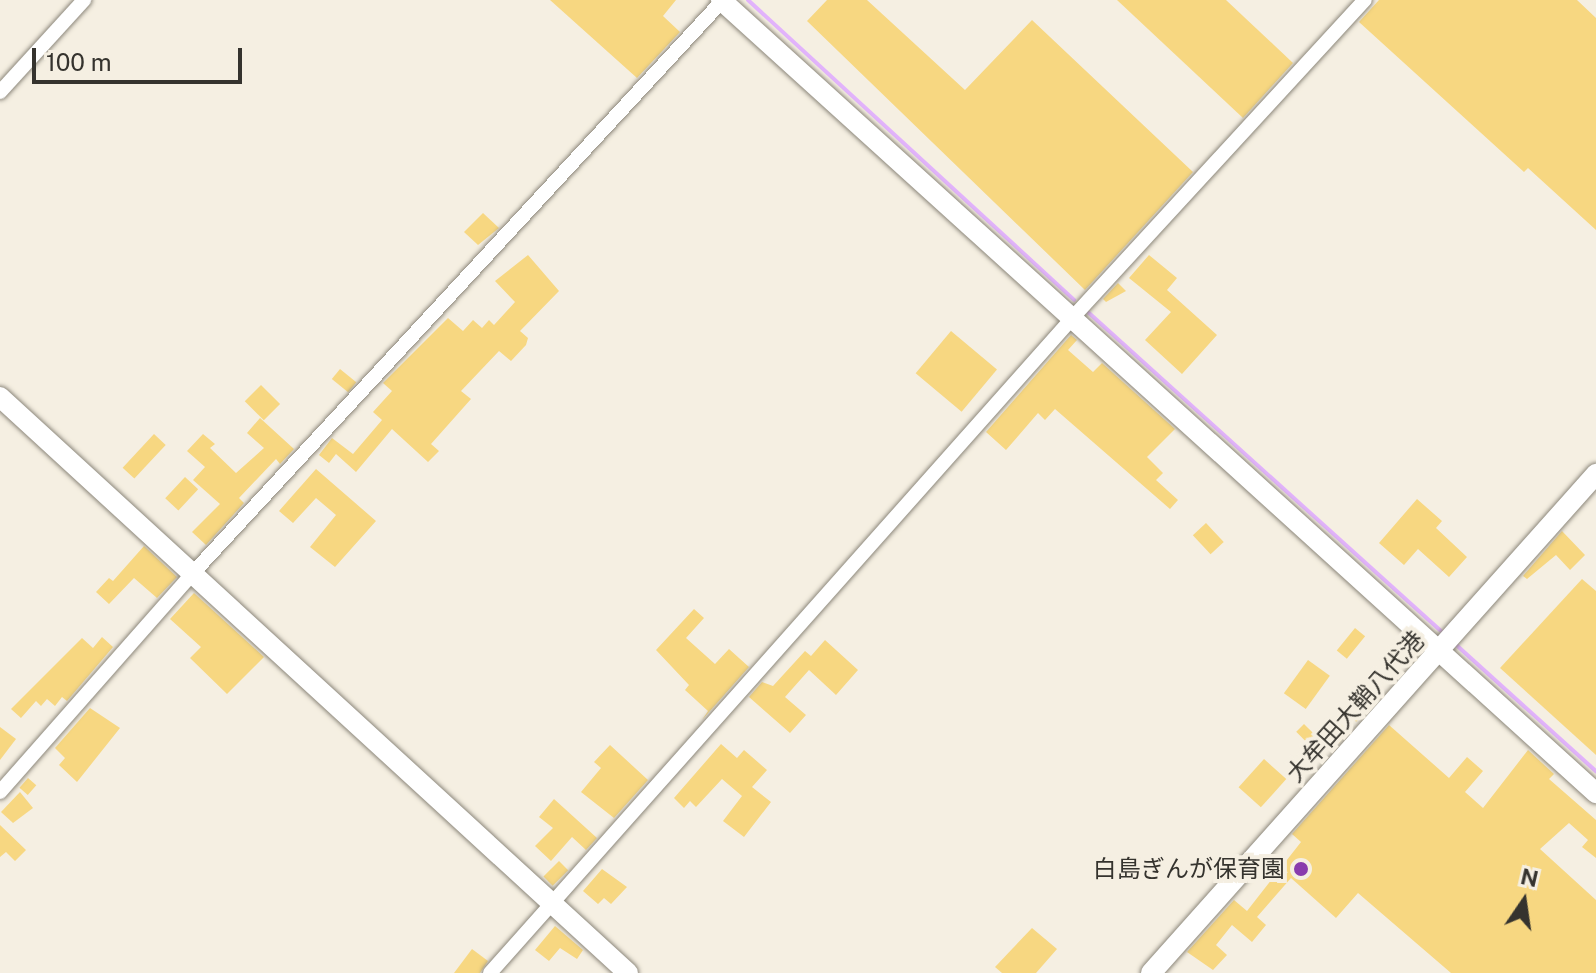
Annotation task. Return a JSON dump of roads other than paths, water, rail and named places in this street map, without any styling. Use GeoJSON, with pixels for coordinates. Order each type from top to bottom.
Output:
{"type":"FeatureCollection","features":[{"type":"Feature","properties":{"kind":"street"},"geometry":{"type":"LineString","coordinates":[[0,92],[84,0]]}},
{"type":"Feature","properties":{"kind":"street"},"geometry":{"type":"LineString","coordinates":[[0,792],[193,573],[722,0],[1075,315],[1596,793]]}},
{"type":"Feature","properties":{"kind":"street"},"geometry":{"type":"LineString","coordinates":[[490,973],[1075,315],[1365,0]]}},
{"type":"Feature","properties":{"kind":"street"},"geometry":{"type":"LineString","coordinates":[[0,397],[628,973]]}},
{"type":"Feature","properties":{"kind":"street","name":"大牟田大鞘八代港"},"geometry":{"type":"LineString","coordinates":[[1151,973],[1596,474]]}},
{"type":"Feature","properties":{"kind":"waterway"},"geometry":{"type":"LineString","coordinates":[[748,0],[1074,300]]}},
{"type":"Feature","properties":{"kind":"waterway"},"geometry":{"type":"LineString","coordinates":[[1089,313],[1443,633]]}},
{"type":"Feature","properties":{"kind":"waterway"},"geometry":{"type":"LineString","coordinates":[[1453,642],[1596,771]]}},
{"type":"Feature","properties":{"kind":"place","name":"白島ぎんが保育園"},"geometry":{"type":"Point","coordinates":[1301,869]}}]}
